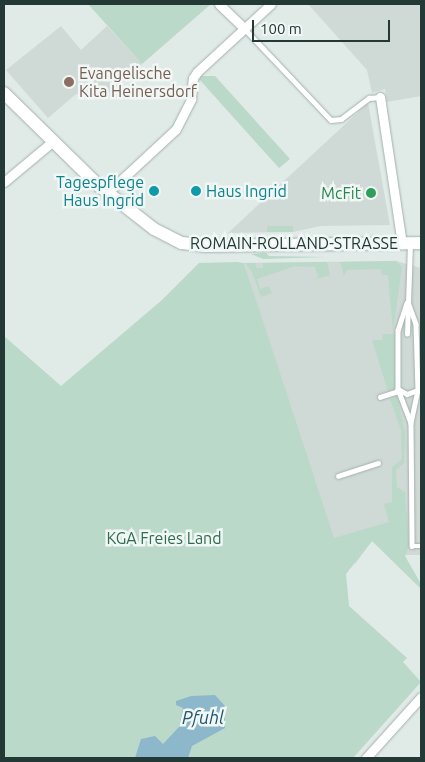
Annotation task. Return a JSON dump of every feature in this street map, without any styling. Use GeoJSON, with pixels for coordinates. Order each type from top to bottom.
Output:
{"type":"FeatureCollection","features":[{"type":"Feature","properties":{"kind":"main road","name":"ROMAIN-ROLLAND-STRASSE"},"geometry":{"type":"LineString","coordinates":[[4,93],[108,193],[161,234],[191,245],[411,243]]}},
{"type":"Feature","properties":{"kind":"street"},"geometry":{"type":"LineString","coordinates":[[218,4],[245,29]]}},
{"type":"Feature","properties":{"kind":"street"},"geometry":{"type":"LineString","coordinates":[[108,193],[172,135],[191,99],[193,78],[271,4]]}},
{"type":"Feature","properties":{"kind":"street"},"geometry":{"type":"LineString","coordinates":[[380,97],[411,243]]}},
{"type":"Feature","properties":{"kind":"street"},"geometry":{"type":"LineString","coordinates":[[4,182],[53,141]]}},
{"type":"Feature","properties":{"kind":"street"},"geometry":{"type":"LineString","coordinates":[[366,758],[421,698]]}},
{"type":"Feature","properties":{"kind":"lane"},"geometry":{"type":"LineString","coordinates":[[245,29],[331,120],[341,119],[369,98],[380,97]]}},
{"type":"Feature","properties":{"kind":"lane"},"geometry":{"type":"LineString","coordinates":[[407,334],[411,243]]}},
{"type":"Feature","properties":{"kind":"lane"},"geometry":{"type":"LineString","coordinates":[[408,302],[398,330],[399,390],[411,423]]}},
{"type":"Feature","properties":{"kind":"lane"},"geometry":{"type":"LineString","coordinates":[[408,302],[416,324],[418,390],[411,423],[412,546],[421,546]]}},
{"type":"Feature","properties":{"kind":"lane"},"geometry":{"type":"LineString","coordinates":[[380,397],[399,390],[407,394],[418,390]]}},
{"type":"Feature","properties":{"kind":"lane"},"geometry":{"type":"LineString","coordinates":[[338,476],[378,463]]}},
{"type":"Feature","properties":{"kind":"shaded area"},"geometry":{"type":"Polygon","coordinates":[[[308,4],[421,4],[421,96],[387,102],[385,89],[372,93],[367,70],[308,4]]]}},
{"type":"Feature","properties":{"kind":"shaded area","name":"Evangelische Kita Heinersdorf"},"geometry":{"type":"Polygon","coordinates":[[[61,26],[81,50],[107,26],[142,64],[103,98],[76,94],[48,118],[6,70],[61,26]]]}},
{"type":"Feature","properties":{"kind":"shaded area"},"geometry":{"type":"Polygon","coordinates":[[[368,103],[390,225],[320,226],[293,232],[228,233],[368,103]]]}},
{"type":"Feature","properties":{"kind":"shaded area"},"geometry":{"type":"Polygon","coordinates":[[[396,261],[421,268],[421,555],[406,555],[372,541],[355,564],[336,548],[244,263],[396,261]]]}},
{"type":"Feature","properties":{"kind":"green space"},"geometry":{"type":"Polygon","coordinates":[[[88,4],[211,4],[142,64],[88,4]]]}},
{"type":"Feature","properties":{"kind":"green space"},"geometry":{"type":"Polygon","coordinates":[[[202,76],[215,76],[290,159],[279,168],[199,79],[202,76]]]}},
{"type":"Feature","properties":{"kind":"green space"},"geometry":{"type":"Polygon","coordinates":[[[267,226],[293,226],[293,232],[267,232],[267,226]]]}},
{"type":"Feature","properties":{"kind":"green space"},"geometry":{"type":"Polygon","coordinates":[[[266,253],[269,256],[326,257],[263,259],[251,254],[266,253]]]}},
{"type":"Feature","properties":{"kind":"green space"},"geometry":{"type":"Polygon","coordinates":[[[396,261],[402,267],[393,331],[388,275],[382,275],[381,269],[347,270],[344,276],[340,262],[396,261]]]}},
{"type":"Feature","properties":{"kind":"green space"},"geometry":{"type":"Polygon","coordinates":[[[327,262],[330,275],[313,280],[318,277],[315,267],[295,266],[257,279],[260,289],[269,286],[272,293],[261,297],[252,272],[245,263],[256,263],[256,268],[263,268],[263,263],[327,262]]]}},
{"type":"Feature","properties":{"kind":"green space","name":"KGA Freies Land"},"geometry":{"type":"Polygon","coordinates":[[[199,263],[244,263],[334,538],[389,522],[384,504],[392,502],[392,467],[402,459],[401,430],[390,399],[397,396],[405,432],[404,463],[396,470],[397,487],[405,492],[409,546],[405,556],[421,584],[421,589],[372,541],[346,574],[349,606],[407,658],[403,662],[421,682],[353,758],[4,758],[4,336],[61,386],[162,300],[199,263]]]}},
{"type":"Feature","properties":{"kind":"green space"},"geometry":{"type":"Polygon","coordinates":[[[383,334],[395,334],[396,389],[388,391],[372,340],[382,340],[383,334]]]}},
{"type":"Feature","properties":{"kind":"water","name":"Pfuhl"},"geometry":{"type":"Polygon","coordinates":[[[215,695],[225,706],[225,728],[192,746],[188,758],[135,758],[141,739],[155,736],[163,744],[179,727],[183,708],[176,705],[176,701],[191,696],[215,695]]]}},
{"type":"Feature","properties":{"kind":"place","name":"Evangelische Kita Heinersdorf"},"geometry":{"type":"Point","coordinates":[69,82]}},
{"type":"Feature","properties":{"kind":"place","name":"Tagespflege Haus Ingrid"},"geometry":{"type":"Point","coordinates":[154,191]}},
{"type":"Feature","properties":{"kind":"place","name":"Haus Ingrid"},"geometry":{"type":"Point","coordinates":[196,191]}},
{"type":"Feature","properties":{"kind":"place","name":"McFit"},"geometry":{"type":"Point","coordinates":[371,193]}}]}
